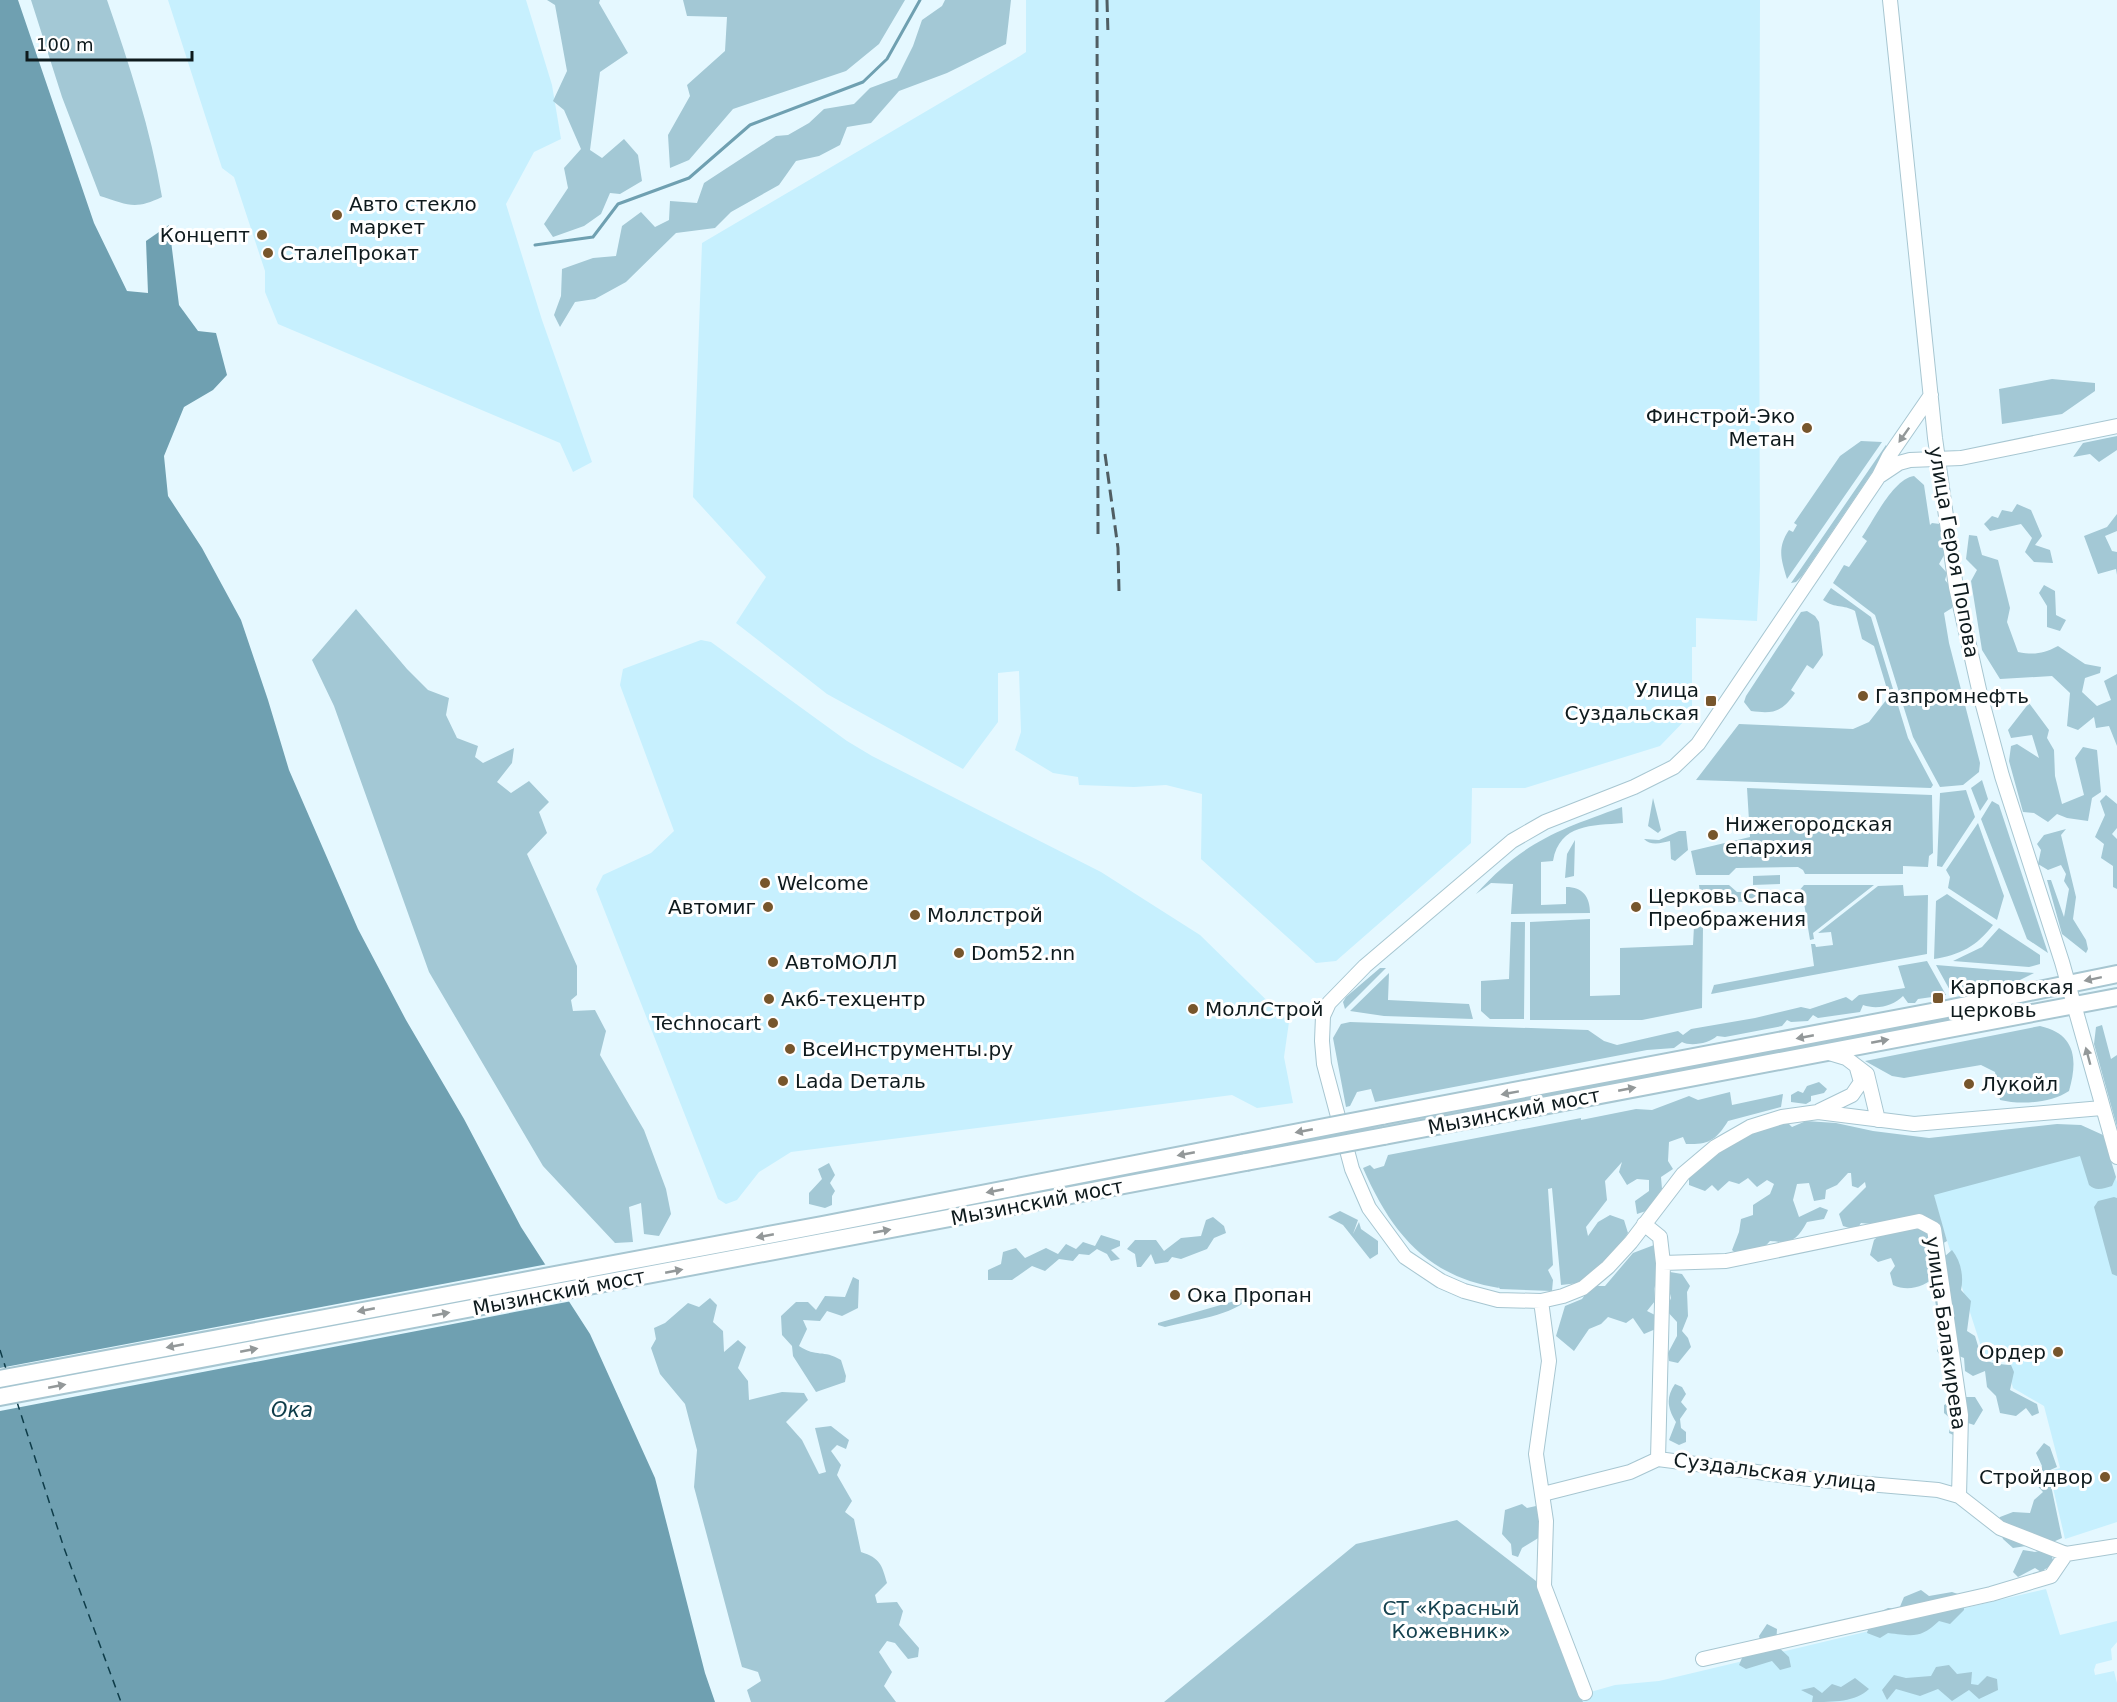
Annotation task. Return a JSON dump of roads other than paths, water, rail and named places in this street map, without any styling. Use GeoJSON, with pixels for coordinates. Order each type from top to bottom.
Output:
{"type":"FeatureCollection","features":[{"type":"Feature","properties":{"kind":"main road","name":"Мызинский мост"},"geometry":{"type":"LineString","coordinates":[[0,1379],[1931,1013],[2117,974]]}},
{"type":"Feature","properties":{"kind":"main road","name":"Мызинский мост"},"geometry":{"type":"LineString","coordinates":[[0,1397],[2117,997]]}},
{"type":"Feature","properties":{"kind":"street","name":"улица Героя Попова"},"geometry":{"type":"LineString","coordinates":[[1890,0],[1938,458],[1956,587],[1980,694],[2002,776],[2068,984],[2117,1157]]}},
{"type":"Feature","properties":{"kind":"street"},"geometry":{"type":"LineString","coordinates":[[1931,395],[1698,744],[1674,767],[1644,782],[1545,822],[1512,841],[1365,966],[1329,1003],[1323,1016],[1324,1064],[1352,1169],[1369,1208],[1405,1257],[1441,1281],[1464,1291],[1498,1300],[1541,1301],[1583,1288],[1608,1267],[1683,1174],[1732,1136],[1750,1127],[1782,1117],[1818,1112],[1914,1124],[2102,1108]]}},
{"type":"Feature","properties":{"kind":"street"},"geometry":{"type":"LineString","coordinates":[[1879,476],[1899,463],[1910,460],[1961,458],[2117,426]]}},
{"type":"Feature","properties":{"kind":"street"},"geometry":{"type":"LineString","coordinates":[[1824,1052],[1846,1058],[1867,1074],[1878,1120]]}},
{"type":"Feature","properties":{"kind":"street"},"geometry":{"type":"LineString","coordinates":[[1818,1112],[1852,1095],[1861,1082],[1856,1065]]}},
{"type":"Feature","properties":{"kind":"street","name":"улица Балакирева"},"geometry":{"type":"LineString","coordinates":[[1663,1263],[1726,1261],[1919,1221],[1934,1229],[1961,1415],[1959,1496]]}},
{"type":"Feature","properties":{"kind":"street","name":"Суздальская улица"},"geometry":{"type":"LineString","coordinates":[[1644,1224],[1660,1237],[1663,1263],[1658,1459],[1810,1479],[1938,1490],[1959,1496],[2000,1528],[2066,1554]]}},
{"type":"Feature","properties":{"kind":"street"},"geometry":{"type":"LineString","coordinates":[[1541,1301],[1549,1361],[1536,1454],[1546,1521],[1544,1586],[1585,1693]]}},
{"type":"Feature","properties":{"kind":"street"},"geometry":{"type":"LineString","coordinates":[[1543,1494],[1630,1472],[1658,1459]]}},
{"type":"Feature","properties":{"kind":"street"},"geometry":{"type":"LineString","coordinates":[[1703,1659],[1991,1594],[2051,1576],[2066,1554],[2117,1546]]}},
{"type":"Feature","properties":{"kind":"water","name":"Ока"},"geometry":{"type":"Polygon","coordinates":[[[0,0],[18,0],[94,223],[127,291],[148,293],[146,241],[169,225],[179,305],[198,331],[216,333],[227,375],[213,390],[184,407],[164,456],[168,496],[202,548],[241,620],[289,770],[358,929],[406,1020],[464,1119],[521,1227],[590,1334],[655,1478],[705,1673],[715,1702],[0,1702],[0,0]]]}},
{"type":"Feature","properties":{"kind":"waterway"},"geometry":{"type":"LineString","coordinates":[[535,245],[593,237],[618,204],[689,178],[750,125],[863,82],[887,59],[920,0]]}},
{"type":"Feature","properties":{"kind":"railway"},"geometry":{"type":"LineString","coordinates":[[1097,0],[1098,534]]}},
{"type":"Feature","properties":{"kind":"railway"},"geometry":{"type":"LineString","coordinates":[[1107,0],[1108,34]]}},
{"type":"Feature","properties":{"kind":"railway"},"geometry":{"type":"LineString","coordinates":[[1105,454],[1118,548],[1119,591]]}},
{"type":"Feature","properties":{"kind":"place","name":"Авто стекло маркет"},"geometry":{"type":"Point","coordinates":[337,215]}},
{"type":"Feature","properties":{"kind":"place","name":"Концепт"},"geometry":{"type":"Point","coordinates":[262,235]}},
{"type":"Feature","properties":{"kind":"place","name":"СталеПрокат"},"geometry":{"type":"Point","coordinates":[268,253]}},
{"type":"Feature","properties":{"kind":"place","name":"Финстрой-Эко Метан"},"geometry":{"type":"Point","coordinates":[1807,428]}},
{"type":"Feature","properties":{"kind":"place","name":"Газпромнефть"},"geometry":{"type":"Point","coordinates":[1863,696]}},
{"type":"Feature","properties":{"kind":"place","name":"Улица Суздальская"},"geometry":{"type":"Point","coordinates":[1711,701]}},
{"type":"Feature","properties":{"kind":"place","name":"Нижегородская епархия"},"geometry":{"type":"Point","coordinates":[1713,835]}},
{"type":"Feature","properties":{"kind":"place","name":"Welcome"},"geometry":{"type":"Point","coordinates":[765,883]}},
{"type":"Feature","properties":{"kind":"place","name":"Автомиг"},"geometry":{"type":"Point","coordinates":[768,907]}},
{"type":"Feature","properties":{"kind":"place","name":"Церковь Спаса Преображения"},"geometry":{"type":"Point","coordinates":[1636,907]}},
{"type":"Feature","properties":{"kind":"place","name":"Моллcтрой"},"geometry":{"type":"Point","coordinates":[915,915]}},
{"type":"Feature","properties":{"kind":"place","name":"Dom52.nn"},"geometry":{"type":"Point","coordinates":[959,953]}},
{"type":"Feature","properties":{"kind":"place","name":"АвтоМОЛЛ"},"geometry":{"type":"Point","coordinates":[773,962]}},
{"type":"Feature","properties":{"kind":"place","name":"Карповская церковь"},"geometry":{"type":"Point","coordinates":[1938,998]}},
{"type":"Feature","properties":{"kind":"place","name":"Акб-техцентр"},"geometry":{"type":"Point","coordinates":[769,999]}},
{"type":"Feature","properties":{"kind":"place","name":"МоллСтрой"},"geometry":{"type":"Point","coordinates":[1193,1009]}},
{"type":"Feature","properties":{"kind":"place","name":"Technocart"},"geometry":{"type":"Point","coordinates":[773,1023]}},
{"type":"Feature","properties":{"kind":"place","name":"ВсеИнструменты.ру"},"geometry":{"type":"Point","coordinates":[790,1049]}},
{"type":"Feature","properties":{"kind":"place","name":"Lada Dеталь"},"geometry":{"type":"Point","coordinates":[783,1081]}},
{"type":"Feature","properties":{"kind":"place","name":"Лукойл"},"geometry":{"type":"Point","coordinates":[1969,1084]}},
{"type":"Feature","properties":{"kind":"place","name":"Ока Пропан"},"geometry":{"type":"Point","coordinates":[1175,1295]}},
{"type":"Feature","properties":{"kind":"place","name":"Ордер"},"geometry":{"type":"Point","coordinates":[2058,1352]}},
{"type":"Feature","properties":{"kind":"place","name":"Стройдвор"},"geometry":{"type":"Point","coordinates":[2105,1477]}},
{"type":"Feature","properties":{"kind":"park label","name":"СТ «Красный Кожевник»"},"geometry":{"type":"Point","coordinates":[1451,1620]}}]}
